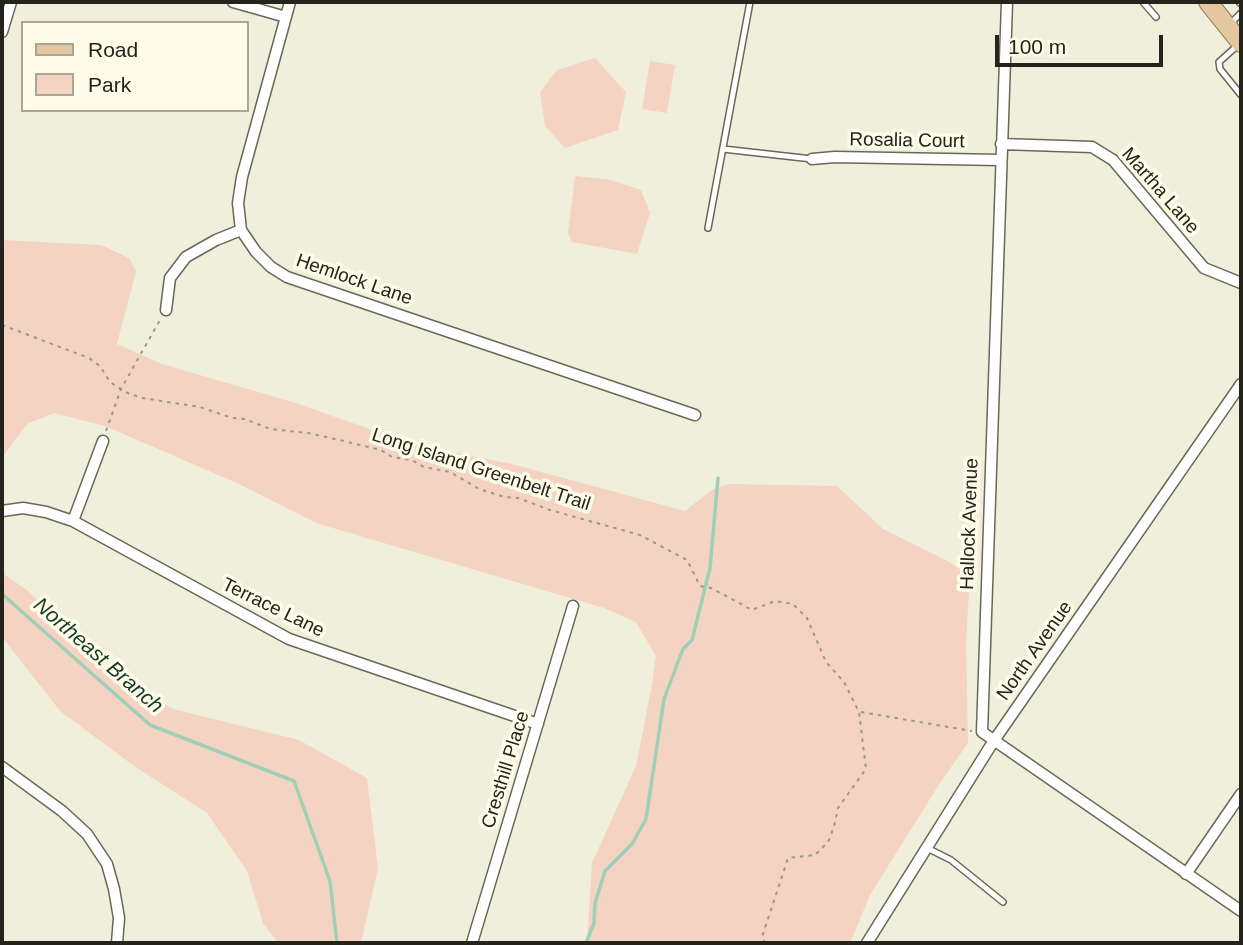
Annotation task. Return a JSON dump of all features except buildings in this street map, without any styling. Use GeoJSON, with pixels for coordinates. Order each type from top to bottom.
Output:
{"type":"FeatureCollection","features":[{"type":"Feature","properties":{"kind":"main road"},"geometry":{"type":"LineString","coordinates":[[1208,2],[1241,43]]}},
{"type":"Feature","properties":{"kind":"street"},"geometry":{"type":"LineString","coordinates":[[2,32],[11,2]]}},
{"type":"Feature","properties":{"kind":"street"},"geometry":{"type":"LineString","coordinates":[[233,2],[286,17]]}},
{"type":"Feature","properties":{"kind":"street"},"geometry":{"type":"LineString","coordinates":[[166,310],[170,278],[187,257],[216,240],[241,230],[238,204],[242,177],[290,2]]}},
{"type":"Feature","properties":{"kind":"street","name":"Hallock Avenue"},"geometry":{"type":"LineString","coordinates":[[982,732],[1007,2]]}},
{"type":"Feature","properties":{"kind":"street","name":"Martha Lane"},"geometry":{"type":"LineString","coordinates":[[1001,144],[1092,147],[1113,160],[1203,268],[1241,283]]}},
{"type":"Feature","properties":{"kind":"street","name":"Rosalia Court"},"geometry":{"type":"LineString","coordinates":[[812,159],[835,157],[1000,160]]}},
{"type":"Feature","properties":{"kind":"street","name":"Hemlock Lane"},"geometry":{"type":"LineString","coordinates":[[241,230],[271,267],[287,277],[695,415]]}},
{"type":"Feature","properties":{"kind":"street","name":"North Avenue"},"geometry":{"type":"LineString","coordinates":[[867,943],[993,742],[1241,384]]}},
{"type":"Feature","properties":{"kind":"street"},"geometry":{"type":"LineString","coordinates":[[73,522],[103,441]]}},
{"type":"Feature","properties":{"kind":"street","name":"Terrace Lane"},"geometry":{"type":"LineString","coordinates":[[2,511],[23,508],[46,512],[73,522],[289,639],[538,724]]}},
{"type":"Feature","properties":{"kind":"street","name":"Cresthill Place"},"geometry":{"type":"LineString","coordinates":[[472,943],[573,606]]}},
{"type":"Feature","properties":{"kind":"street"},"geometry":{"type":"LineString","coordinates":[[982,732],[1241,911]]}},
{"type":"Feature","properties":{"kind":"street"},"geometry":{"type":"LineString","coordinates":[[2,767],[62,811],[87,834],[107,864],[119,918],[117,943]]}},
{"type":"Feature","properties":{"kind":"street"},"geometry":{"type":"LineString","coordinates":[[1186,874],[1241,794]]}},
{"type":"Feature","properties":{"kind":"lane"},"geometry":{"type":"LineString","coordinates":[[708,228],[750,2]]}},
{"type":"Feature","properties":{"kind":"lane"},"geometry":{"type":"LineString","coordinates":[[1143,2],[1156,17]]}},
{"type":"Feature","properties":{"kind":"lane"},"geometry":{"type":"LineString","coordinates":[[1228,26],[1241,13]]}},
{"type":"Feature","properties":{"kind":"lane"},"geometry":{"type":"LineString","coordinates":[[1241,43],[1219,62],[1220,69],[1241,95]]}},
{"type":"Feature","properties":{"kind":"lane"},"geometry":{"type":"LineString","coordinates":[[723,149],[812,159]]}},
{"type":"Feature","properties":{"kind":"lane"},"geometry":{"type":"LineString","coordinates":[[927,848],[951,860],[1003,902]]}},
{"type":"Feature","properties":{"kind":"path"},"geometry":{"type":"LineString","coordinates":[[103,441],[121,389],[166,310]]}},
{"type":"Feature","properties":{"kind":"path","name":"Long Island Greenbelt Trail"},"geometry":{"type":"LineString","coordinates":[[2,325],[89,358],[100,366],[110,382],[142,398],[200,407],[270,429],[308,433],[381,450],[392,457],[412,460],[424,467],[450,472],[479,489],[518,498],[640,536],[687,560],[700,586],[711,588],[752,610],[775,601],[793,604],[807,618],[826,662],[844,682],[859,712],[866,768],[838,808],[828,842],[815,855],[788,858],[762,937],[765,943]]}},
{"type":"Feature","properties":{"kind":"path"},"geometry":{"type":"LineString","coordinates":[[859,712],[982,732]]}},
{"type":"Feature","properties":{"kind":"green space"},"geometry":{"type":"Polygon","coordinates":[[[595,58],[626,92],[618,130],[565,148],[545,126],[540,92],[557,70],[595,58]]]}},
{"type":"Feature","properties":{"kind":"green space"},"geometry":{"type":"Polygon","coordinates":[[[650,61],[675,65],[667,113],[642,109],[650,61]]]}},
{"type":"Feature","properties":{"kind":"green space"},"geometry":{"type":"Polygon","coordinates":[[[575,176],[611,180],[641,190],[650,213],[637,254],[572,242],[568,232],[575,176]]]}},
{"type":"Feature","properties":{"kind":"green space"},"geometry":{"type":"Polygon","coordinates":[[[2,240],[101,245],[129,258],[136,271],[117,344],[162,364],[296,403],[412,444],[512,464],[685,511],[713,489],[729,484],[837,486],[883,529],[946,560],[970,576],[966,642],[968,743],[870,895],[850,943],[587,943],[592,863],[636,766],[651,690],[656,656],[636,622],[604,608],[316,523],[239,484],[105,426],[54,413],[27,424],[2,458],[2,240]]]}},
{"type":"Feature","properties":{"kind":"green space"},"geometry":{"type":"Polygon","coordinates":[[[2,573],[27,590],[108,670],[173,709],[299,740],[367,778],[378,868],[361,943],[278,943],[263,923],[247,871],[207,813],[134,766],[60,711],[2,637],[2,573]]]}},
{"type":"Feature","properties":{"kind":"waterway"},"geometry":{"type":"LineString","coordinates":[[586,943],[594,923],[595,903],[605,871],[632,844],[646,819],[664,699],[683,649],[692,640],[710,568],[718,478]]}},
{"type":"Feature","properties":{"kind":"waterway","name":"Northeast Branch"},"geometry":{"type":"LineString","coordinates":[[2,594],[150,725],[294,781],[330,881],[337,943]]}}]}
